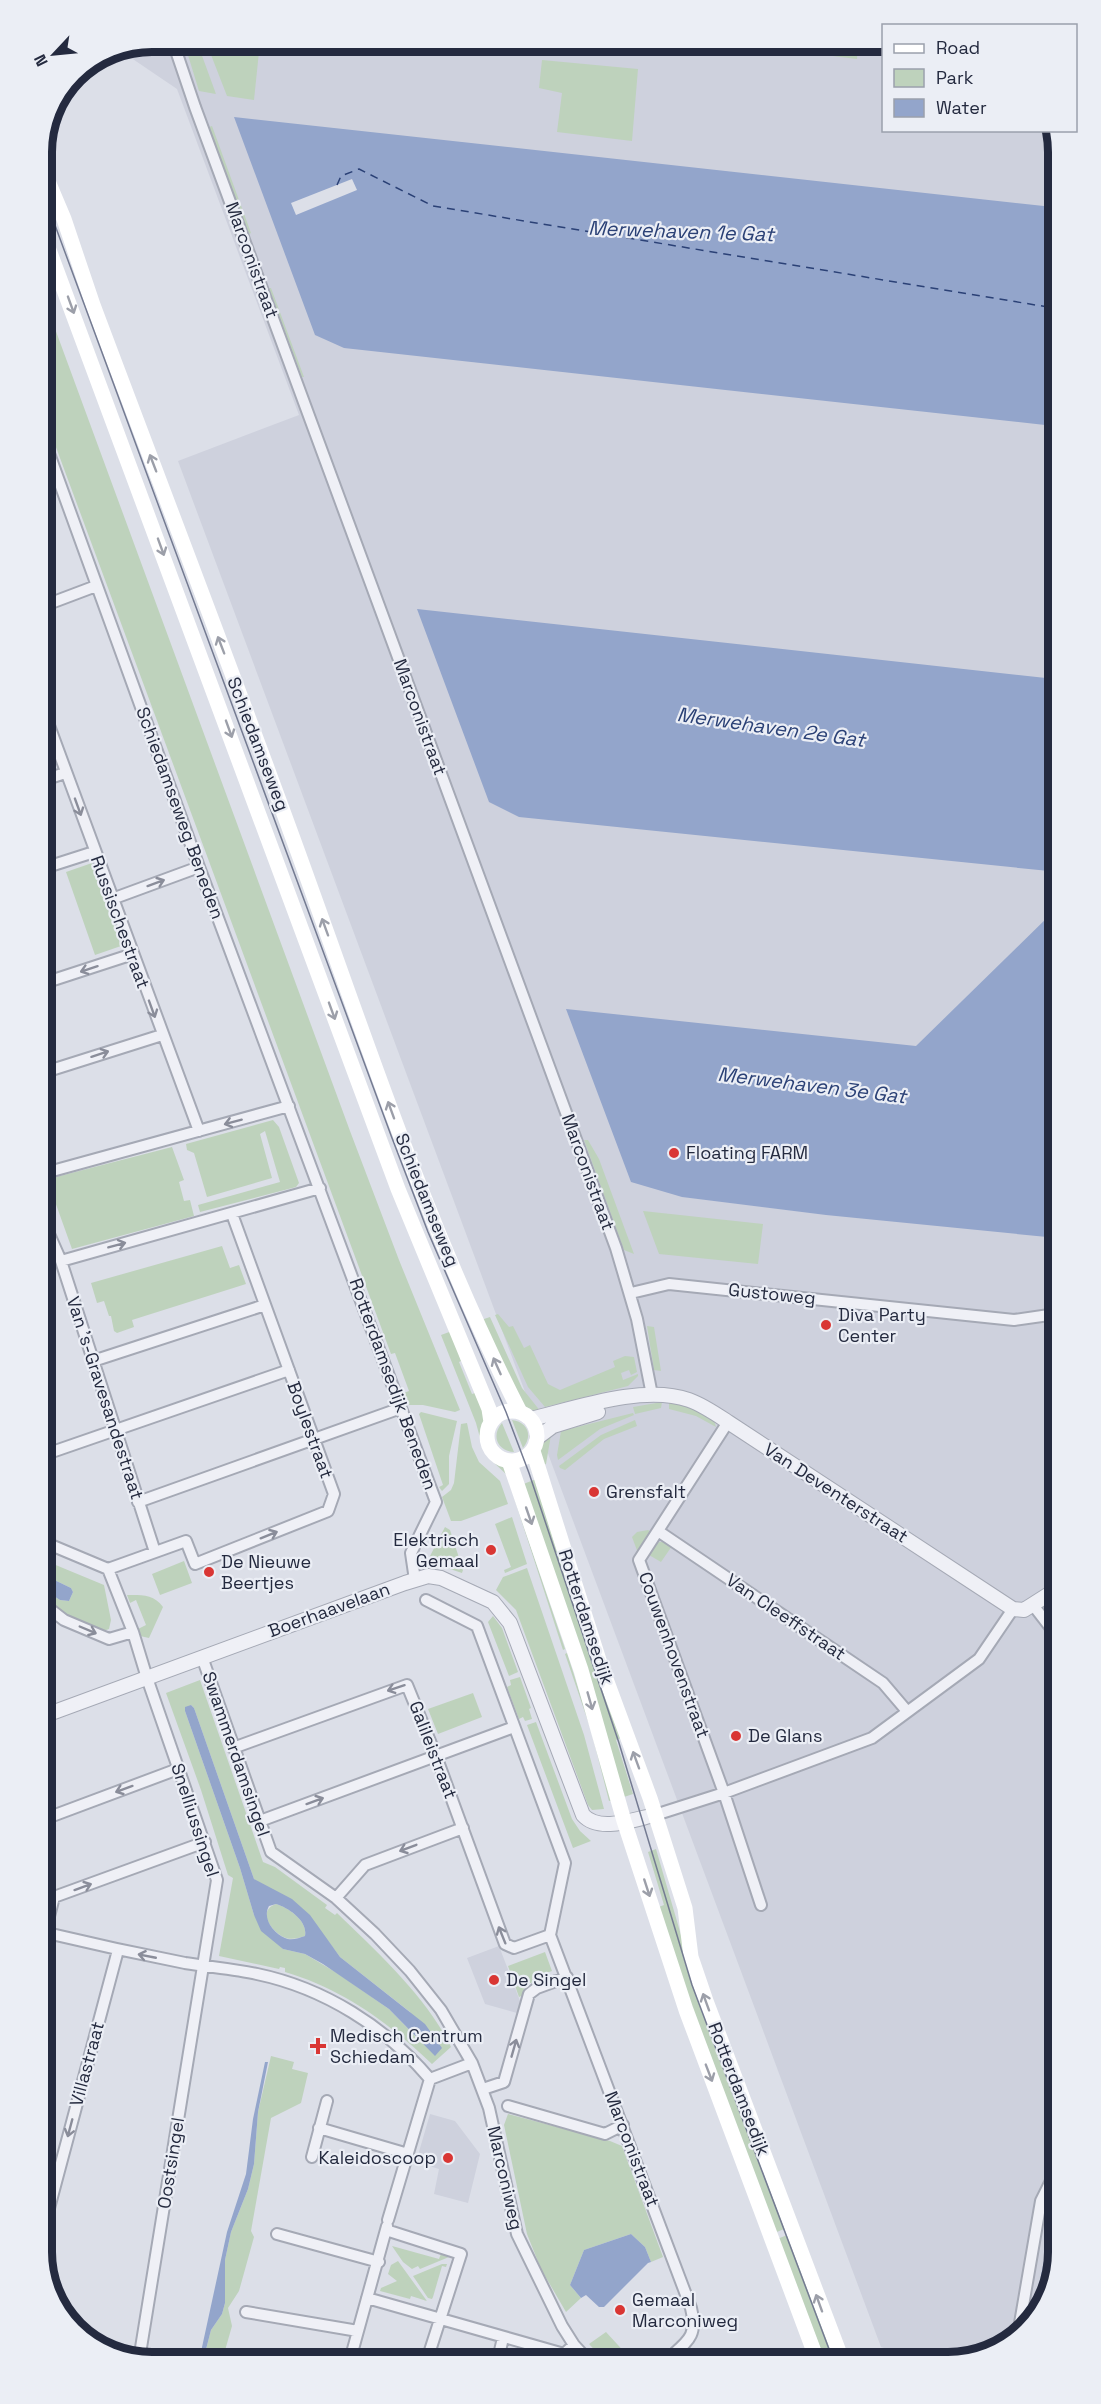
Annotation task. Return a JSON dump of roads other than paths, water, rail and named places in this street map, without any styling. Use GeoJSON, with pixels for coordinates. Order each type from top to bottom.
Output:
{"type":"FeatureCollection","features":[{"type":"Feature","properties":{"kind":"main road","name":"Schiedamseweg"},"geometry":{"type":"LineString","coordinates":[[53,193],[286,819],[417,1180],[477,1320],[525,1416]]}},
{"type":"Feature","properties":{"kind":"main road","name":"Schiedamseweg"},"geometry":{"type":"LineString","coordinates":[[53,260],[390,1167],[489,1409],[491,1422]]}},
{"type":"Feature","properties":{"kind":"main road"},"geometry":{"type":"LineString","coordinates":[[506,1412],[525,1416],[537,1431],[535,1444],[522,1459],[509,1461],[497,1456],[489,1447],[487,1434],[491,1422],[506,1412]]}},
{"type":"Feature","properties":{"kind":"main road","name":"Rotterdamsedijk"},"geometry":{"type":"LineString","coordinates":[[535,1444],[598,1660],[655,1815],[685,1908],[691,1957],[839,2352]]}},
{"type":"Feature","properties":{"kind":"main road","name":"Rotterdamsedijk"},"geometry":{"type":"LineString","coordinates":[[509,1461],[581,1670],[624,1821],[686,2010],[814,2352]]}},
{"type":"Feature","properties":{"kind":"street","name":"Marconistraat"},"geometry":{"type":"LineString","coordinates":[[176,52],[631,1293],[652,1395]]}},
{"type":"Feature","properties":{"kind":"street","name":"Schiedamseweg Beneden"},"geometry":{"type":"LineString","coordinates":[[53,465],[199,867],[320,1188]]}},
{"type":"Feature","properties":{"kind":"street"},"geometry":{"type":"LineString","coordinates":[[53,603],[96,586]]}},
{"type":"Feature","properties":{"kind":"street","name":"Russischestraat"},"geometry":{"type":"LineString","coordinates":[[53,736],[199,1131]]}},
{"type":"Feature","properties":{"kind":"street"},"geometry":{"type":"LineString","coordinates":[[53,777],[66,773]]}},
{"type":"Feature","properties":{"kind":"street"},"geometry":{"type":"LineString","coordinates":[[53,865],[94,852]]}},
{"type":"Feature","properties":{"kind":"street"},"geometry":{"type":"LineString","coordinates":[[112,899],[199,867]]}},
{"type":"Feature","properties":{"kind":"street"},"geometry":{"type":"LineString","coordinates":[[53,980],[133,954]]}},
{"type":"Feature","properties":{"kind":"street"},"geometry":{"type":"LineString","coordinates":[[53,1070],[162,1035]]}},
{"type":"Feature","properties":{"kind":"street"},"geometry":{"type":"LineString","coordinates":[[53,1171],[289,1106]]}},
{"type":"Feature","properties":{"kind":"street"},"geometry":{"type":"LineString","coordinates":[[61,1261],[320,1188]]}},
{"type":"Feature","properties":{"kind":"street","name":"Rotterdamsedijk Beneden"},"geometry":{"type":"LineString","coordinates":[[320,1188],[436,1502],[411,1553],[414,1580]]}},
{"type":"Feature","properties":{"kind":"street","name":"Boylestraat"},"geometry":{"type":"LineString","coordinates":[[155,1552],[186,1541],[195,1564],[328,1511],[334,1494],[232,1214]]}},
{"type":"Feature","properties":{"kind":"street","name":"Van 's-Gravesandestraat"},"geometry":{"type":"LineString","coordinates":[[52,1250],[61,1261],[155,1552]]}},
{"type":"Feature","properties":{"kind":"street","name":"Gustoweg"},"geometry":{"type":"LineString","coordinates":[[631,1293],[669,1284],[1014,1320],[1048,1315]]}},
{"type":"Feature","properties":{"kind":"street"},"geometry":{"type":"LineString","coordinates":[[93,1360],[264,1305]]}},
{"type":"Feature","properties":{"kind":"street"},"geometry":{"type":"LineString","coordinates":[[52,1452],[289,1370]]}},
{"type":"Feature","properties":{"kind":"street","name":"Van Deventerstraat"},"geometry":{"type":"LineString","coordinates":[[525,1416],[627,1395],[686,1399],[700,1404],[1013,1609]]}},
{"type":"Feature","properties":{"kind":"street","name":"Van Deventerstraat"},"geometry":{"type":"LineString","coordinates":[[535,1444],[553,1426],[652,1395]]}},
{"type":"Feature","properties":{"kind":"street"},"geometry":{"type":"LineString","coordinates":[[138,1502],[401,1408]]}},
{"type":"Feature","properties":{"kind":"street","name":"Couwenhovenstraat"},"geometry":{"type":"LineString","coordinates":[[728,1422],[639,1560],[724,1793],[761,1905]]}},
{"type":"Feature","properties":{"kind":"street","name":"Van Cleeffstraat"},"geometry":{"type":"LineString","coordinates":[[658,1531],[883,1683],[906,1710]]}},
{"type":"Feature","properties":{"kind":"street"},"geometry":{"type":"LineString","coordinates":[[52,1546],[108,1569],[155,1552]]}},
{"type":"Feature","properties":{"kind":"street","name":"Snelliussingel"},"geometry":{"type":"LineString","coordinates":[[108,1569],[134,1632],[147,1678],[217,1880],[204,1966]]}},
{"type":"Feature","properties":{"kind":"street","name":"Boerhaavelaan"},"geometry":{"type":"LineString","coordinates":[[52,1713],[414,1580],[428,1576],[441,1578],[464,1587],[498,1607],[510,1623],[583,1815],[588,1821],[599,1824],[624,1821]]}},
{"type":"Feature","properties":{"kind":"street"},"geometry":{"type":"LineString","coordinates":[[624,1821],[655,1815],[724,1793],[872,1738],[906,1710],[978,1659],[1013,1609],[1024,1610],[1048,1595]]}},
{"type":"Feature","properties":{"kind":"street"},"geometry":{"type":"LineString","coordinates":[[426,1600],[477,1626],[563,1858],[564,1868],[550,1935]]}},
{"type":"Feature","properties":{"kind":"street"},"geometry":{"type":"LineString","coordinates":[[1033,1605],[1048,1624]]}},
{"type":"Feature","properties":{"kind":"street"},"geometry":{"type":"LineString","coordinates":[[52,1611],[64,1620],[109,1639],[134,1632]]}},
{"type":"Feature","properties":{"kind":"street","name":"Swammerdamsingel"},"geometry":{"type":"LineString","coordinates":[[202,1657],[271,1852],[336,1898],[410,1971],[441,2010],[472,2063],[483,2089]]}},
{"type":"Feature","properties":{"kind":"street","name":"Galileistraat"},"geometry":{"type":"LineString","coordinates":[[233,1748],[404,1685],[411,1690],[506,1944],[514,1948],[550,1935]]}},
{"type":"Feature","properties":{"kind":"street"},"geometry":{"type":"LineString","coordinates":[[260,1821],[514,1726]]}},
{"type":"Feature","properties":{"kind":"street"},"geometry":{"type":"LineString","coordinates":[[52,1816],[178,1769]]}},
{"type":"Feature","properties":{"kind":"street"},"geometry":{"type":"LineString","coordinates":[[336,1898],[364,1865],[462,1828]]}},
{"type":"Feature","properties":{"kind":"street"},"geometry":{"type":"LineString","coordinates":[[52,1904],[54,1897],[205,1842]]}},
{"type":"Feature","properties":{"kind":"street"},"geometry":{"type":"LineString","coordinates":[[52,1934],[118,1950],[258,1974],[316,1993],[342,2006],[390,2039],[430,2079]]}},
{"type":"Feature","properties":{"kind":"street","name":"Marconistraat"},"geometry":{"type":"LineString","coordinates":[[550,1935],[693,2318],[693,2332],[690,2339],[676,2352]]}},
{"type":"Feature","properties":{"kind":"street","name":"Villastraat"},"geometry":{"type":"LineString","coordinates":[[52,2197],[118,1950]]}},
{"type":"Feature","properties":{"kind":"street","name":"Oostsingel"},"geometry":{"type":"LineString","coordinates":[[141,2351],[204,1966]]}},
{"type":"Feature","properties":{"kind":"street"},"geometry":{"type":"LineString","coordinates":[[483,2089],[504,2082],[529,1994],[537,1988],[567,1977]]}},
{"type":"Feature","properties":{"kind":"street"},"geometry":{"type":"LineString","coordinates":[[430,2079],[472,2063]]}},
{"type":"Feature","properties":{"kind":"street"},"geometry":{"type":"LineString","coordinates":[[352,2351],[430,2079]]}},
{"type":"Feature","properties":{"kind":"street","name":"Marconiweg"},"geometry":{"type":"LineString","coordinates":[[483,2089],[492,2118],[517,2234],[562,2326],[580,2352]]}},
{"type":"Feature","properties":{"kind":"street"},"geometry":{"type":"LineString","coordinates":[[312,2157],[327,2101]]}},
{"type":"Feature","properties":{"kind":"street"},"geometry":{"type":"LineString","coordinates":[[508,2106],[605,2133],[622,2125]]}},
{"type":"Feature","properties":{"kind":"street"},"geometry":{"type":"LineString","coordinates":[[320,2128],[408,2154]]}},
{"type":"Feature","properties":{"kind":"street"},"geometry":{"type":"LineString","coordinates":[[1021,2320],[1041,2201],[1048,2187]]}},
{"type":"Feature","properties":{"kind":"street"},"geometry":{"type":"LineString","coordinates":[[387,2226],[461,2254],[429,2351]]}},
{"type":"Feature","properties":{"kind":"street"},"geometry":{"type":"LineString","coordinates":[[277,2234],[378,2262]]}},
{"type":"Feature","properties":{"kind":"street"},"geometry":{"type":"LineString","coordinates":[[367,2298],[555,2352]]}},
{"type":"Feature","properties":{"kind":"street"},"geometry":{"type":"LineString","coordinates":[[246,2312],[358,2331]]}},
{"type":"Feature","properties":{"kind":"street"},"geometry":{"type":"LineString","coordinates":[[500,2351],[503,2338]]}},
{"type":"Feature","properties":{"kind":"street"},"geometry":{"type":"LineString","coordinates":[[567,2352],[574,2345]]}},
{"type":"Feature","properties":{"kind":"water","name":"Merwehaven 1e Gat"},"geometry":{"type":"Polygon","coordinates":[[[234,117],[1048,206],[1048,425],[344,348],[315,335],[234,117]]]}},
{"type":"Feature","properties":{"kind":"water","name":"Merwehaven 2e Gat"},"geometry":{"type":"Polygon","coordinates":[[[417,609],[1048,678],[1048,871],[519,817],[489,802],[417,609]]]}},
{"type":"Feature","properties":{"kind":"water","name":"Merwehaven 3e Gat"},"geometry":{"type":"Polygon","coordinates":[[[1048,917],[1047,1237],[826,1215],[682,1197],[631,1182],[566,1009],[916,1046],[1048,917]]]}},
{"type":"Feature","properties":{"kind":"water"},"geometry":{"type":"Polygon","coordinates":[[[52,1579],[71,1588],[73,1592],[69,1601],[60,1600],[52,1595],[52,1579]]]}},
{"type":"Feature","properties":{"kind":"water"},"geometry":{"type":"Polygon","coordinates":[[[191,1705],[194,1708],[254,1879],[292,1899],[310,1915],[340,1957],[425,2024],[442,2048],[435,2056],[389,2009],[323,1964],[305,1954],[283,1949],[261,1931],[185,1707],[191,1705]],[[276,1904],[269,1906],[267,1911],[268,1920],[273,1929],[287,1939],[305,1936],[301,1920],[276,1904]]]}},
{"type":"Feature","properties":{"kind":"water"},"geometry":{"type":"Polygon","coordinates":[[[265,2062],[268,2062],[258,2112],[254,2164],[248,2189],[231,2232],[225,2260],[225,2303],[222,2314],[211,2330],[206,2351],[201,2351],[227,2232],[246,2174],[253,2119],[265,2062]]]}},
{"type":"Feature","properties":{"kind":"water"},"geometry":{"type":"Polygon","coordinates":[[[631,2234],[645,2247],[651,2262],[604,2307],[599,2307],[586,2295],[581,2298],[570,2285],[584,2250],[631,2234]]]}},
{"type":"Feature","properties":{"kind":"water"},"geometry":{"type":"Polygon","coordinates":[[[1048,2243],[1048,2265],[1036,2299],[1048,2243]]]}},
{"type":"Feature","properties":{"kind":"tram line"},"geometry":{"type":"LineString","coordinates":[[53,220],[392,1138],[428,1232],[506,1412],[529,1473],[619,1743],[692,1985],[830,2352]]}},
{"type":"Feature","properties":{"kind":"place","name":"Floating FARM"},"geometry":{"type":"Point","coordinates":[674,1153]}},
{"type":"Feature","properties":{"kind":"place","name":"Diva Party Center"},"geometry":{"type":"Point","coordinates":[826,1325]}},
{"type":"Feature","properties":{"kind":"place","name":"Grensfalt"},"geometry":{"type":"Point","coordinates":[594,1492]}},
{"type":"Feature","properties":{"kind":"place","name":"Elektrisch Gemaal"},"geometry":{"type":"Point","coordinates":[491,1550]}},
{"type":"Feature","properties":{"kind":"place","name":"De Nieuwe Beertjes"},"geometry":{"type":"Point","coordinates":[209,1572]}},
{"type":"Feature","properties":{"kind":"place","name":"De Glans"},"geometry":{"type":"Point","coordinates":[736,1736]}},
{"type":"Feature","properties":{"kind":"place","name":"De Singel"},"geometry":{"type":"Point","coordinates":[494,1980]}},
{"type":"Feature","properties":{"kind":"place","name":"Medisch Centrum Schiedam"},"geometry":{"type":"Point","coordinates":[318,2046]}},
{"type":"Feature","properties":{"kind":"place","name":"Kaleidoscoop"},"geometry":{"type":"Point","coordinates":[448,2158]}},
{"type":"Feature","properties":{"kind":"place","name":"Gemaal Marconiweg"},"geometry":{"type":"Point","coordinates":[620,2310]}}]}
